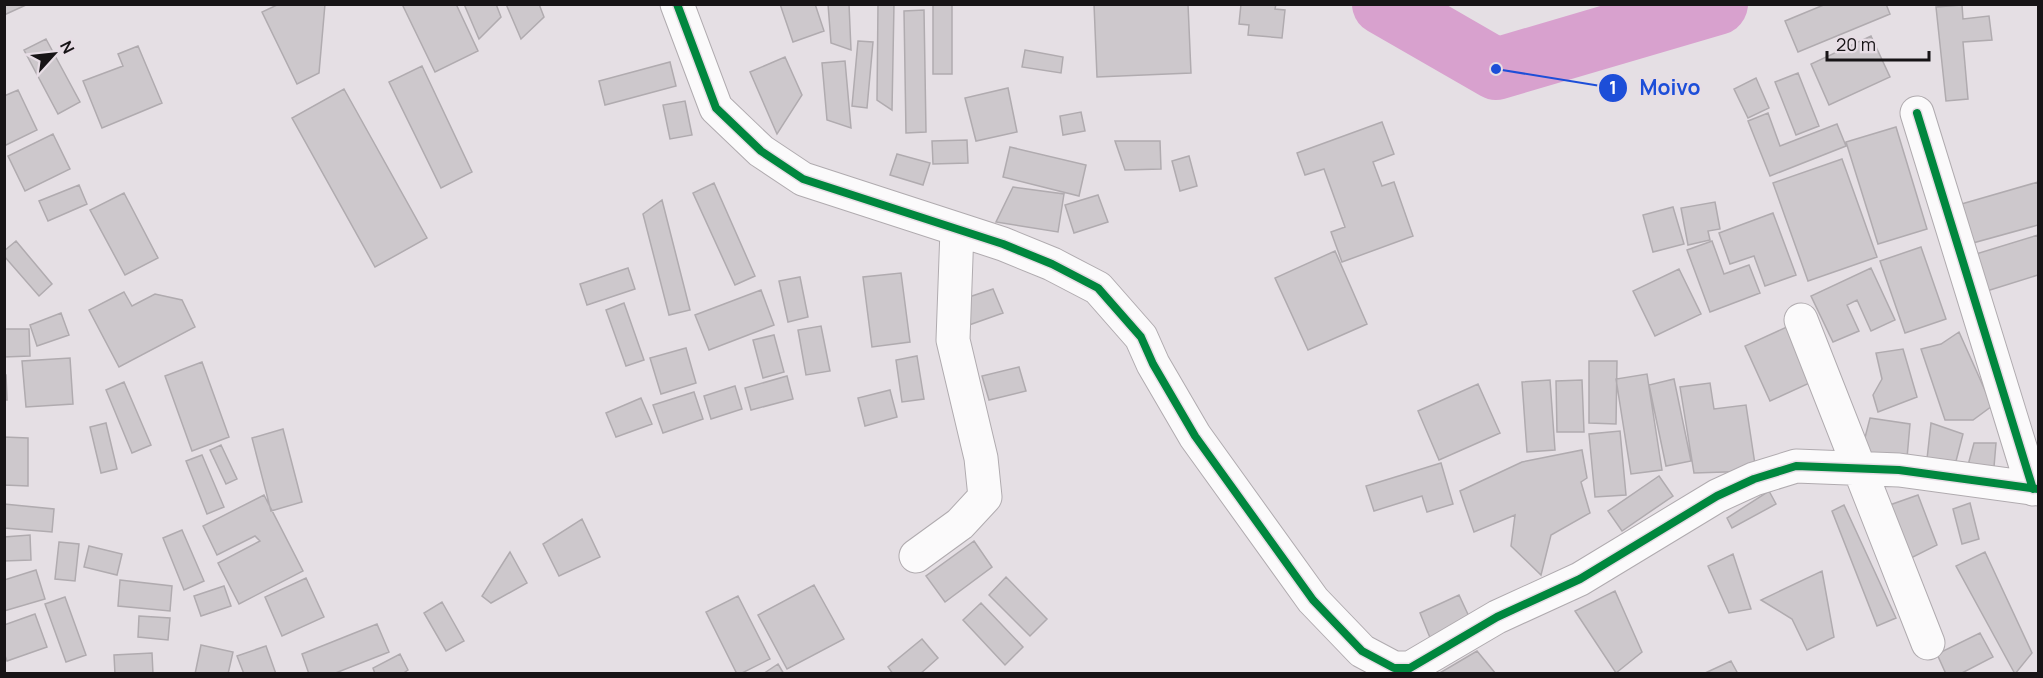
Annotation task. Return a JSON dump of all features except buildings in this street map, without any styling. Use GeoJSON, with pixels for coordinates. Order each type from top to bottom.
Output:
{"type":"FeatureCollection","features":[{"type":"Feature","properties":{"kind":"street"},"geometry":{"type":"LineString","coordinates":[[677,4],[716,108],[761,151],[803,179],[1003,244],[1052,264],[1098,288],[1141,337],[1153,364],[1195,436],[1313,600],[1362,651],[1394,668],[1411,671],[1497,617],[1580,579],[1717,496],[1754,479],[1796,466],[1899,470],[2036,489],[1917,113]]}},
{"type":"Feature","properties":{"kind":"street"},"geometry":{"type":"LineString","coordinates":[[916,556],[960,524],[985,497],[981,458],[953,340],[957,230]]}},
{"type":"Feature","properties":{"kind":"street"},"geometry":{"type":"LineString","coordinates":[[1801,321],[1928,643]]}},
{"type":"Feature","properties":{"kind":"waterway"},"geometry":{"type":"LineString","coordinates":[[1383,4],[1496,69],[1717,4]]}},
{"type":"Feature","properties":{"kind":"cycle path"},"geometry":{"type":"LineString","coordinates":[[677,4],[716,108],[761,151],[803,179],[1003,244],[1052,264],[1098,288],[1141,337],[1153,364],[1195,436],[1313,600],[1362,651],[1394,668],[1410,668],[1497,617],[1580,579],[1717,496],[1754,479],[1796,466],[1899,470],[2038,489]]}},
{"type":"Feature","properties":{"kind":"cycle path"},"geometry":{"type":"LineString","coordinates":[[1917,113],[2033,489]]}},
{"type":"Feature","properties":{"kind":"place","name":"Moivo"},"geometry":{"type":"Point","coordinates":[1496,69]}}]}
